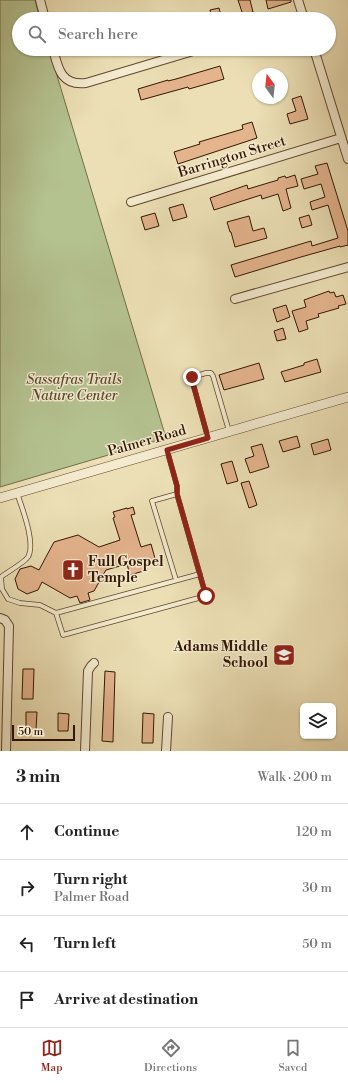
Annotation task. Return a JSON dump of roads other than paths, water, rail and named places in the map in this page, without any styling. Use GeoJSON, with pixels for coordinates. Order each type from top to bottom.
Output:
{"type":"FeatureCollection","features":[{"type":"Feature","properties":{"kind":"street"},"geometry":{"type":"LineString","coordinates":[[40,0],[43,12]]}},
{"type":"Feature","properties":{"kind":"street"},"geometry":{"type":"LineString","coordinates":[[299,0],[302,12]]}},
{"type":"Feature","properties":{"kind":"street"},"geometry":{"type":"LineString","coordinates":[[55,56],[59,69],[65,78],[70,82],[81,84],[177,56]]}},
{"type":"Feature","properties":{"kind":"street"},"geometry":{"type":"LineString","coordinates":[[316,56],[348,159]]}},
{"type":"Feature","properties":{"kind":"street","name":"Barrington Street"},"geometry":{"type":"LineString","coordinates":[[131,202],[341,138]]}},
{"type":"Feature","properties":{"kind":"street"},"geometry":{"type":"LineString","coordinates":[[235,299],[348,267]]}},
{"type":"Feature","properties":{"kind":"street","name":"Palmer Road"},"geometry":{"type":"LineString","coordinates":[[0,498],[348,397]]}},
{"type":"Feature","properties":{"kind":"street"},"geometry":{"type":"LineString","coordinates":[[0,618],[5,620],[9,626],[6,751],[0,751]]}},
{"type":"Feature","properties":{"kind":"street"},"geometry":{"type":"LineString","coordinates":[[85,751],[88,671],[94,662]]}},
{"type":"Feature","properties":{"kind":"street"},"geometry":{"type":"LineString","coordinates":[[166,751],[168,717]]}},
{"type":"Feature","properties":{"kind":"lane"},"geometry":{"type":"LineString","coordinates":[[208,438],[192,380],[192,377],[206,373],[211,373],[213,376],[229,432]]}},
{"type":"Feature","properties":{"kind":"lane"},"geometry":{"type":"LineString","coordinates":[[56,613],[63,635],[206,596],[177,494],[177,486],[167,450]]}},
{"type":"Feature","properties":{"kind":"lane"},"geometry":{"type":"LineString","coordinates":[[17,493],[27,523],[30,537],[30,551],[28,558],[0,577],[2,589],[8,599],[20,603],[40,605],[56,613],[200,574]]}},
{"type":"Feature","properties":{"kind":"lane"},"geometry":{"type":"LineString","coordinates":[[176,580],[152,500],[177,494]]}},
{"type":"Feature","properties":{"kind":"place","name":"Full Gospel Temple"},"geometry":{"type":"Point","coordinates":[73,570]}},
{"type":"Feature","properties":{"kind":"place","name":"Adams Middle School"},"geometry":{"type":"Point","coordinates":[284,655]}},
{"type":"Feature","properties":{"kind":"park label","name":"Sassafras Trails Nature Center"},"geometry":{"type":"Point","coordinates":[74,388]}}]}
